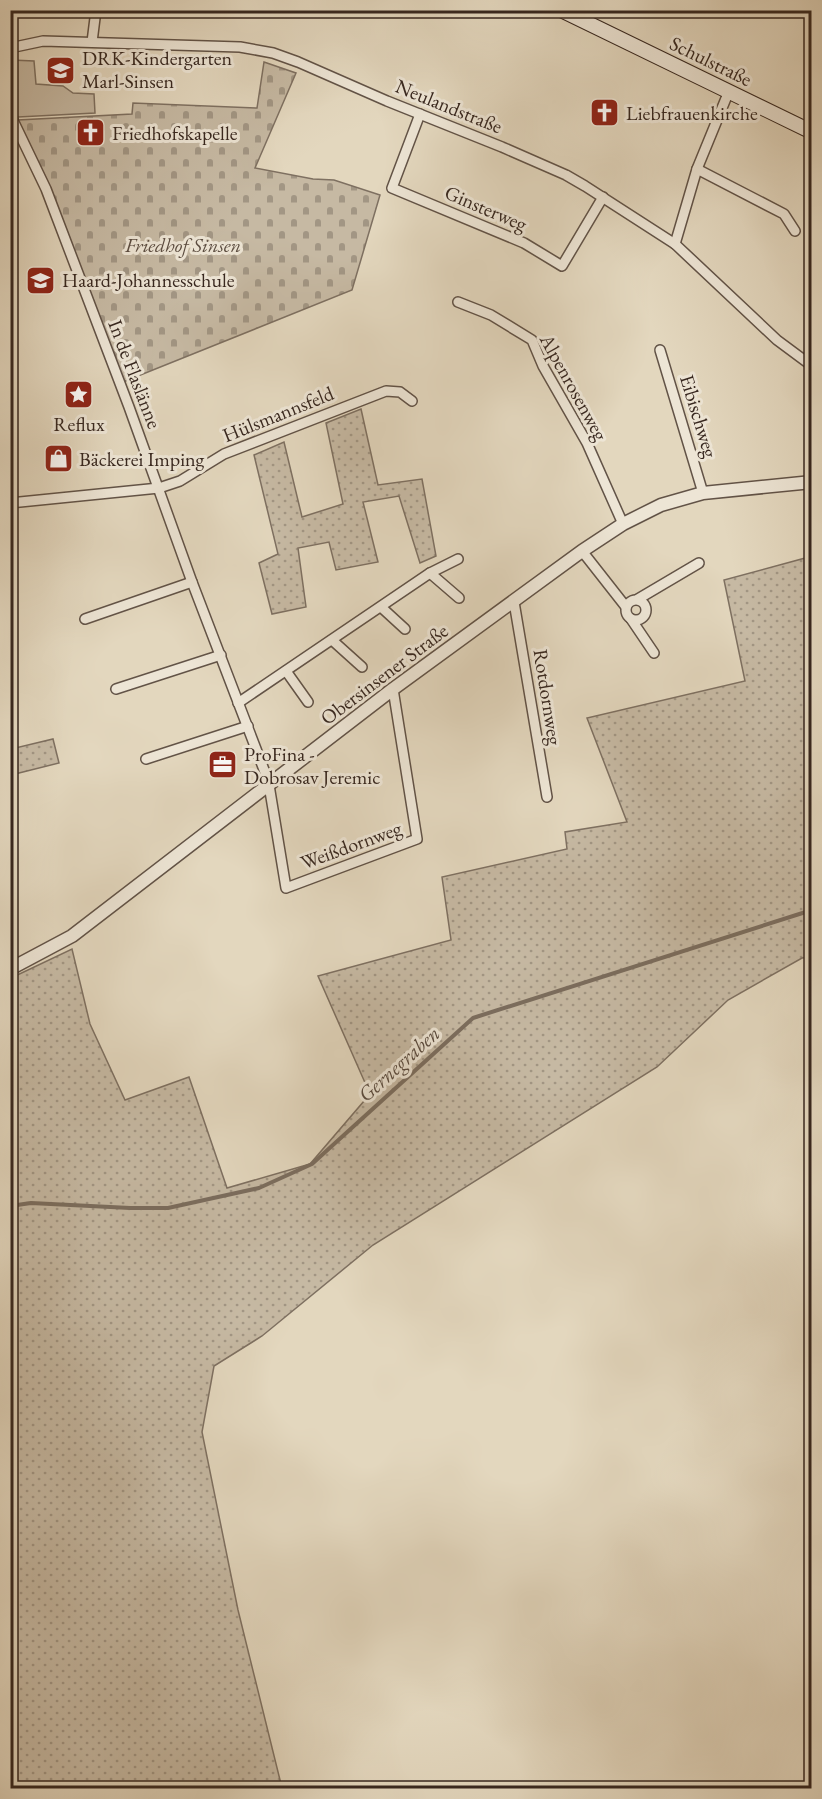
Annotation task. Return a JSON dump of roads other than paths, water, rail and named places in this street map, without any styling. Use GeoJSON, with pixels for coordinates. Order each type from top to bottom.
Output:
{"type":"FeatureCollection","features":[{"type":"Feature","properties":{"kind":"main road","name":"Schulstraße"},"geometry":{"type":"LineString","coordinates":[[561,10],[812,132]]}},
{"type":"Feature","properties":{"kind":"street"},"geometry":{"type":"LineString","coordinates":[[92,42],[96,10]]}},
{"type":"Feature","properties":{"kind":"street","name":"Neulandstraße"},"geometry":{"type":"LineString","coordinates":[[10,48],[44,41],[240,47],[273,52],[566,175],[675,244],[777,340],[811,363]]}},
{"type":"Feature","properties":{"kind":"street"},"geometry":{"type":"LineString","coordinates":[[675,244],[697,169],[729,91]]}},
{"type":"Feature","properties":{"kind":"street","name":"In de Flaslänne"},"geometry":{"type":"LineString","coordinates":[[10,114],[46,189],[269,785]]}},
{"type":"Feature","properties":{"kind":"street","name":"Ginsterweg"},"geometry":{"type":"LineString","coordinates":[[420,114],[392,188],[524,243],[562,266],[603,197]]}},
{"type":"Feature","properties":{"kind":"street"},"geometry":{"type":"LineString","coordinates":[[697,169],[783,214],[795,231]]}},
{"type":"Feature","properties":{"kind":"street","name":"Alpenrosenweg"},"geometry":{"type":"LineString","coordinates":[[458,303],[491,315],[532,340],[543,366],[587,443],[623,525]]}},
{"type":"Feature","properties":{"kind":"street","name":"Eibischweg"},"geometry":{"type":"LineString","coordinates":[[660,350],[703,493]]}},
{"type":"Feature","properties":{"kind":"street","name":"Hülsmannsfeld"},"geometry":{"type":"LineString","coordinates":[[10,503],[159,488],[180,481],[224,454],[386,391],[400,392],[412,401]]}},
{"type":"Feature","properties":{"kind":"street","name":"Obersinsener Straße"},"geometry":{"type":"LineString","coordinates":[[11,969],[72,936],[393,689],[582,551],[623,525],[661,505],[703,493],[812,482]]}},
{"type":"Feature","properties":{"kind":"street"},"geometry":{"type":"LineString","coordinates":[[582,551],[626,607]]}},
{"type":"Feature","properties":{"kind":"street"},"geometry":{"type":"LineString","coordinates":[[238,703],[430,573],[458,559]]}},
{"type":"Feature","properties":{"kind":"street"},"geometry":{"type":"LineString","coordinates":[[654,653],[626,614],[626,607],[629,602],[699,564]]}},
{"type":"Feature","properties":{"kind":"street"},"geometry":{"type":"LineString","coordinates":[[430,573],[459,598]]}},
{"type":"Feature","properties":{"kind":"street"},"geometry":{"type":"LineString","coordinates":[[86,619],[192,582]]}},
{"type":"Feature","properties":{"kind":"street"},"geometry":{"type":"LineString","coordinates":[[631,619],[637,620],[645,615],[645,604],[638,599]]}},
{"type":"Feature","properties":{"kind":"street","name":"Rotdornweg"},"geometry":{"type":"LineString","coordinates":[[514,602],[547,797]]}},
{"type":"Feature","properties":{"kind":"street"},"geometry":{"type":"LineString","coordinates":[[381,607],[405,629]]}},
{"type":"Feature","properties":{"kind":"street"},"geometry":{"type":"LineString","coordinates":[[332,640],[362,667]]}},
{"type":"Feature","properties":{"kind":"street"},"geometry":{"type":"LineString","coordinates":[[116,689],[221,654]]}},
{"type":"Feature","properties":{"kind":"street"},"geometry":{"type":"LineString","coordinates":[[286,671],[308,702]]}},
{"type":"Feature","properties":{"kind":"street","name":"Weißdornweg"},"geometry":{"type":"LineString","coordinates":[[269,785],[286,888],[417,840],[393,689]]}},
{"type":"Feature","properties":{"kind":"street"},"geometry":{"type":"LineString","coordinates":[[146,759],[248,726]]}},
{"type":"Feature","properties":{"kind":"waterway","name":"Gernegraben"},"geometry":{"type":"LineString","coordinates":[[10,1206],[31,1203],[168,1208],[259,1188],[312,1164],[473,1018],[812,910]]}},
{"type":"Feature","properties":{"kind":"place","name":"DRK-Kindergarten Marl-Sinsen"},"geometry":{"type":"Point","coordinates":[61,70]}},
{"type":"Feature","properties":{"kind":"place","name":"Liebfrauenkirche"},"geometry":{"type":"Point","coordinates":[605,113]}},
{"type":"Feature","properties":{"kind":"place","name":"Friedhofskapelle"},"geometry":{"type":"Point","coordinates":[91,133]}},
{"type":"Feature","properties":{"kind":"place","name":"Haard-Johannesschule"},"geometry":{"type":"Point","coordinates":[41,280]}},
{"type":"Feature","properties":{"kind":"place","name":"Reflux"},"geometry":{"type":"Point","coordinates":[79,394]}},
{"type":"Feature","properties":{"kind":"place","name":"Bäckerei Imping"},"geometry":{"type":"Point","coordinates":[58,459]}},
{"type":"Feature","properties":{"kind":"place","name":"ProFina - Dobrosav Jeremic"},"geometry":{"type":"Point","coordinates":[223,765]}},
{"type":"Feature","properties":{"kind":"park label","name":"Friedhof Sinsen"},"geometry":{"type":"Point","coordinates":[183,245]}}]}
